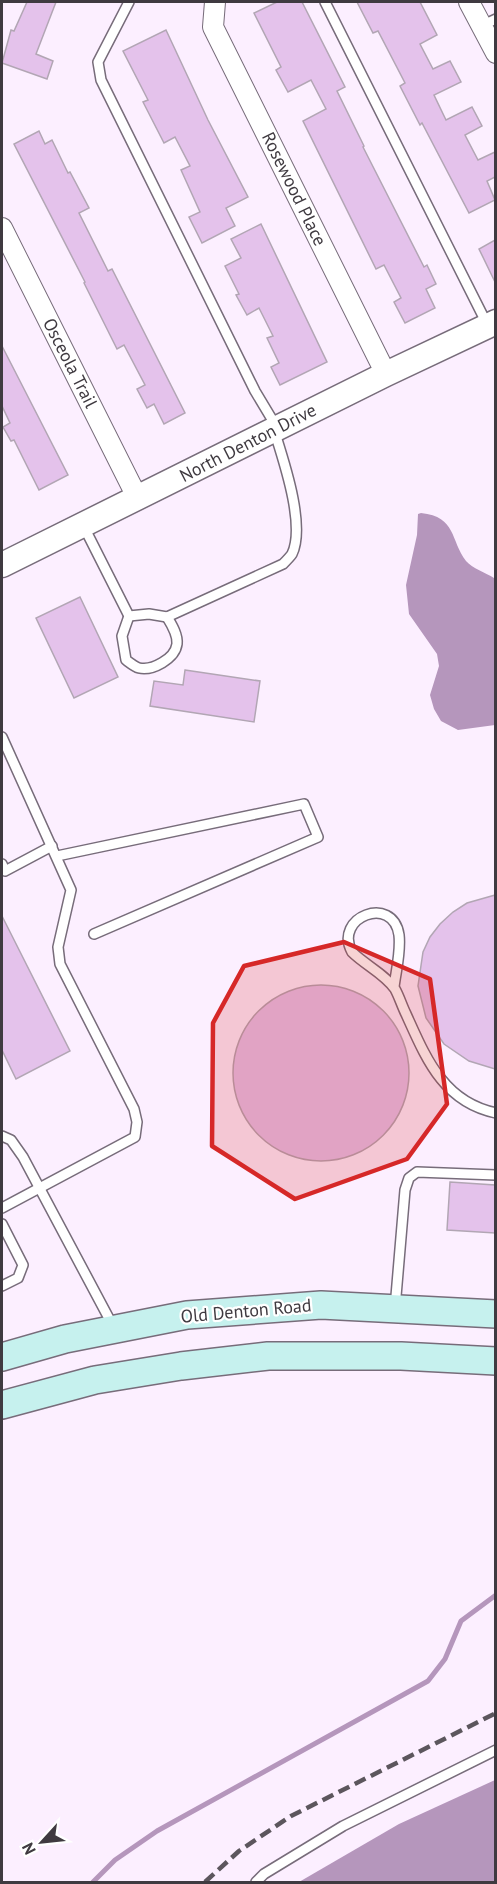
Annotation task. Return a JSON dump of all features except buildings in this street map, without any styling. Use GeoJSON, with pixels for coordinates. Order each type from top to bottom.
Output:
{"type":"FeatureCollection","features":[{"type":"Feature","properties":{"kind":"main road","name":"Old Denton Road"},"geometry":{"type":"LineString","coordinates":[[2,1357],[65,1339],[187,1315],[321,1305],[495,1314]]}},
{"type":"Feature","properties":{"kind":"main road"},"geometry":{"type":"LineString","coordinates":[[2,1405],[95,1380],[181,1366],[268,1356],[401,1356],[495,1361]]}},
{"type":"Feature","properties":{"kind":"street","name":"Rosewood Place"},"geometry":{"type":"LineString","coordinates":[[215,2],[213,27],[386,374]]}},
{"type":"Feature","properties":{"kind":"street"},"geometry":{"type":"LineString","coordinates":[[469,2],[488,22],[495,53]]}},
{"type":"Feature","properties":{"kind":"street","name":"Osceola Trail"},"geometry":{"type":"LineString","coordinates":[[2,228],[138,499]]}},
{"type":"Feature","properties":{"kind":"street","name":"North Denton Drive"},"geometry":{"type":"LineString","coordinates":[[2,564],[492,324]]}},
{"type":"Feature","properties":{"kind":"lane"},"geometry":{"type":"LineString","coordinates":[[129,2],[98,62],[101,81],[276,429],[291,482],[296,538],[292,555],[283,564],[167,617],[149,614],[129,616]]}},
{"type":"Feature","properties":{"kind":"lane"},"geometry":{"type":"LineString","coordinates":[[325,2],[492,324]]}},
{"type":"Feature","properties":{"kind":"lane"},"geometry":{"type":"LineString","coordinates":[[83,525],[129,616],[122,636],[126,660],[139,668],[157,666],[171,656],[177,645],[174,628],[167,617]]}},
{"type":"Feature","properties":{"kind":"lane"},"geometry":{"type":"LineString","coordinates":[[2,737],[71,890],[58,947],[60,964],[134,1109],[137,1122],[135,1137],[2,1208]]}},
{"type":"Feature","properties":{"kind":"lane"},"geometry":{"type":"LineString","coordinates":[[57,856],[304,804],[318,837],[94,934]]}},
{"type":"Feature","properties":{"kind":"lane"},"geometry":{"type":"LineString","coordinates":[[3,869],[52,846]]}},
{"type":"Feature","properties":{"kind":"lane"},"geometry":{"type":"LineString","coordinates":[[394,987],[399,934],[387,915],[370,913],[352,926],[348,935],[348,945],[363,963],[394,987],[426,1059],[440,1080],[457,1096],[485,1111],[495,1113]]}},
{"type":"Feature","properties":{"kind":"lane"},"geometry":{"type":"LineString","coordinates":[[2,1136],[11,1140],[23,1157],[115,1329]]}},
{"type":"Feature","properties":{"kind":"lane"},"geometry":{"type":"LineString","coordinates":[[395,1308],[404,1199],[409,1178],[417,1172],[495,1175]]}},
{"type":"Feature","properties":{"kind":"lane"},"geometry":{"type":"LineString","coordinates":[[2,1224],[23,1265],[18,1278],[2,1286]]}},
{"type":"Feature","properties":{"kind":"lane"},"geometry":{"type":"LineString","coordinates":[[256,1882],[264,1874],[343,1826],[495,1750]]}},
{"type":"Feature","properties":{"kind":"highlighted area"},"geometry":{"type":"Polygon","coordinates":[[[344,942],[430,979],[447,1104],[407,1159],[295,1199],[212,1146],[213,1023],[244,966],[344,942]]]}},
{"type":"Feature","properties":{"kind":"shaded area"},"geometry":{"type":"Polygon","coordinates":[[[418,514],[433,515],[447,524],[466,561],[494,578],[495,725],[458,730],[441,721],[434,709],[430,695],[439,666],[437,654],[409,614],[406,585],[417,535],[418,514]]]}},
{"type":"Feature","properties":{"kind":"shaded area"},"geometry":{"type":"Polygon","coordinates":[[[495,1780],[495,1882],[299,1882],[399,1824],[495,1780]]]}},
{"type":"Feature","properties":{"kind":"waterway"},"geometry":{"type":"LineString","coordinates":[[93,1882],[115,1860],[157,1831],[428,1681],[445,1659],[461,1621],[496,1595]]}},
{"type":"Feature","properties":{"kind":"railway"},"geometry":{"type":"LineString","coordinates":[[205,1882],[239,1851],[291,1816],[496,1713]]}}]}
